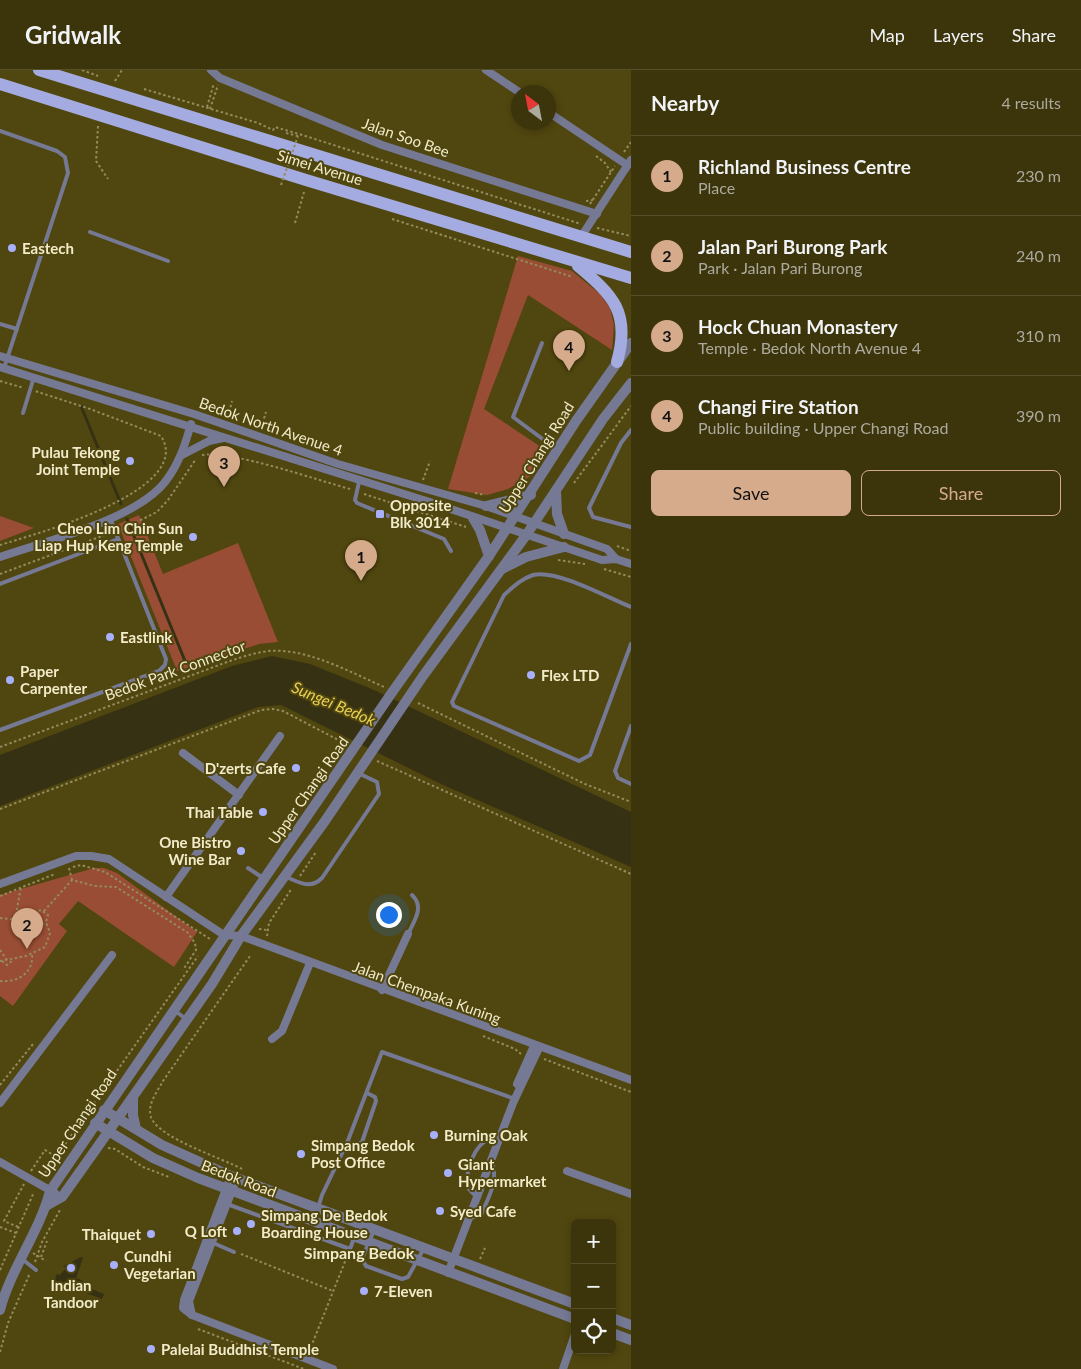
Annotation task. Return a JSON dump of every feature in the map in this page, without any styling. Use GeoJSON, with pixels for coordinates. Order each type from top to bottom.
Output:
{"type":"FeatureCollection","features":[{"type":"Feature","properties":{"kind":"main road","name":"Simei Avenue"},"geometry":{"type":"LineString","coordinates":[[40,70],[585,232],[631,252]]}},
{"type":"Feature","properties":{"kind":"main road","name":"Simei Avenue"},"geometry":{"type":"LineString","coordinates":[[0,84],[574,263],[631,278]]}},
{"type":"Feature","properties":{"kind":"main road"},"geometry":{"type":"LineString","coordinates":[[574,263],[607,290],[618,306],[622,325],[622,350],[617,362]]}},
{"type":"Feature","properties":{"kind":"street","name":"Jalan Soo Bee"},"geometry":{"type":"LineString","coordinates":[[212,70],[220,78],[382,145],[597,214]]}},
{"type":"Feature","properties":{"kind":"street"},"geometry":{"type":"LineString","coordinates":[[486,70],[511,86]]}},
{"type":"Feature","properties":{"kind":"street"},"geometry":{"type":"LineString","coordinates":[[556,117],[619,160],[629,162],[585,232]]}},
{"type":"Feature","properties":{"kind":"street","name":"Upper Changi Road"},"geometry":{"type":"LineString","coordinates":[[0,1310],[23,1253],[46,1206],[50,1191],[224,935],[357,746],[390,691],[490,556],[576,421],[631,343]]}},
{"type":"Feature","properties":{"kind":"street","name":"Bedok North Avenue 4"},"geometry":{"type":"LineString","coordinates":[[3,357],[194,414],[338,464],[488,501],[516,517],[607,549],[616,559]]}},
{"type":"Feature","properties":{"kind":"street","name":"Bedok North Avenue 4"},"geometry":{"type":"LineString","coordinates":[[2,367],[359,482],[436,504],[471,523],[526,534],[602,560],[616,559]]}},
{"type":"Feature","properties":{"kind":"street","name":"Upper Changi Road"},"geometry":{"type":"LineString","coordinates":[[46,1206],[62,1202],[108,1132],[212,984],[241,936],[358,773],[373,757],[409,701],[631,382]]}},
{"type":"Feature","properties":{"kind":"street"},"geometry":{"type":"LineString","coordinates":[[0,557],[110,518],[140,504],[164,483],[182,455],[194,414]]}},
{"type":"Feature","properties":{"kind":"street"},"geometry":{"type":"LineString","coordinates":[[182,455],[209,442],[224,438]]}},
{"type":"Feature","properties":{"kind":"street"},"geometry":{"type":"LineString","coordinates":[[556,490],[557,514],[564,534]]}},
{"type":"Feature","properties":{"kind":"street"},"geometry":{"type":"LineString","coordinates":[[488,501],[530,495]]}},
{"type":"Feature","properties":{"kind":"street"},"geometry":{"type":"LineString","coordinates":[[471,523],[480,530],[490,556]]}},
{"type":"Feature","properties":{"kind":"street"},"geometry":{"type":"LineString","coordinates":[[501,569],[526,557],[564,547]]}},
{"type":"Feature","properties":{"kind":"street"},"geometry":{"type":"LineString","coordinates":[[616,559],[631,564]]}},
{"type":"Feature","properties":{"kind":"street"},"geometry":{"type":"LineString","coordinates":[[166,897],[280,736]]}},
{"type":"Feature","properties":{"kind":"street"},"geometry":{"type":"LineString","coordinates":[[183,753],[239,795]]}},
{"type":"Feature","properties":{"kind":"street"},"geometry":{"type":"LineString","coordinates":[[0,884],[76,856],[109,859],[224,935]]}},
{"type":"Feature","properties":{"kind":"street"},"geometry":{"type":"LineString","coordinates":[[382,990],[408,934]]}},
{"type":"Feature","properties":{"kind":"street","name":"Jalan Chempaka Kuning"},"geometry":{"type":"LineString","coordinates":[[224,935],[241,936],[310,964],[631,1080]]}},
{"type":"Feature","properties":{"kind":"street"},"geometry":{"type":"LineString","coordinates":[[0,1103],[71,1012],[112,955]]}},
{"type":"Feature","properties":{"kind":"street"},"geometry":{"type":"LineString","coordinates":[[272,1039],[282,1031],[310,964]]}},
{"type":"Feature","properties":{"kind":"street"},"geometry":{"type":"LineString","coordinates":[[448,1273],[536,1047]]}},
{"type":"Feature","properties":{"kind":"street"},"geometry":{"type":"LineString","coordinates":[[133,1098],[133,1116],[136,1129]]}},
{"type":"Feature","properties":{"kind":"street","name":"Bedok Road"},"geometry":{"type":"LineString","coordinates":[[104,1110],[178,1154],[359,1225],[571,1303]]}},
{"type":"Feature","properties":{"kind":"street","name":"Bedok Road"},"geometry":{"type":"LineString","coordinates":[[95,1124],[170,1167],[229,1191],[571,1318]]}},
{"type":"Feature","properties":{"kind":"street"},"geometry":{"type":"LineString","coordinates":[[0,1162],[50,1191],[62,1202]]}},
{"type":"Feature","properties":{"kind":"street"},"geometry":{"type":"LineString","coordinates":[[566,1171],[631,1194]]}},
{"type":"Feature","properties":{"kind":"street"},"geometry":{"type":"LineString","coordinates":[[234,1177],[189,1301],[192,1315],[334,1369]]}},
{"type":"Feature","properties":{"kind":"street"},"geometry":{"type":"LineString","coordinates":[[616,1319],[631,1325]]}},
{"type":"Feature","properties":{"kind":"street"},"geometry":{"type":"LineString","coordinates":[[616,1334],[631,1340]]}},
{"type":"Feature","properties":{"kind":"street"},"geometry":{"type":"LineString","coordinates":[[563,1369],[571,1346]]}},
{"type":"Feature","properties":{"kind":"lane"},"geometry":{"type":"LineString","coordinates":[[0,131],[57,151],[64,157],[68,168],[68,173],[17,328],[3,357],[2,367]]}},
{"type":"Feature","properties":{"kind":"lane"},"geometry":{"type":"LineString","coordinates":[[90,232],[168,261]]}},
{"type":"Feature","properties":{"kind":"lane"},"geometry":{"type":"LineString","coordinates":[[0,324],[17,328]]}},
{"type":"Feature","properties":{"kind":"lane"},"geometry":{"type":"LineString","coordinates":[[542,343],[513,417],[558,450]]}},
{"type":"Feature","properties":{"kind":"lane"},"geometry":{"type":"LineString","coordinates":[[23,413],[34,377]]}},
{"type":"Feature","properties":{"kind":"lane"},"geometry":{"type":"LineString","coordinates":[[631,430],[621,443],[590,508],[593,517],[631,527]]}},
{"type":"Feature","properties":{"kind":"lane"},"geometry":{"type":"LineString","coordinates":[[359,482],[357,504],[444,539],[452,551]]}},
{"type":"Feature","properties":{"kind":"lane"},"geometry":{"type":"LineString","coordinates":[[0,730],[158,671],[165,665],[166,659],[110,518]]}},
{"type":"Feature","properties":{"kind":"lane"},"geometry":{"type":"LineString","coordinates":[[0,584],[118,539]]}},
{"type":"Feature","properties":{"kind":"lane"},"geometry":{"type":"LineString","coordinates":[[631,607],[570,581],[546,574],[533,575],[517,582],[504,595],[452,702],[454,706],[579,762],[590,755],[631,644]]}},
{"type":"Feature","properties":{"kind":"lane"},"geometry":{"type":"LineString","coordinates":[[631,726],[615,771],[618,778],[631,784]]}},
{"type":"Feature","properties":{"kind":"lane"},"geometry":{"type":"LineString","coordinates":[[285,877],[309,886],[316,884],[322,878],[379,794],[377,782],[358,773]]}},
{"type":"Feature","properties":{"kind":"lane"},"geometry":{"type":"LineString","coordinates":[[248,868],[265,879]]}},
{"type":"Feature","properties":{"kind":"lane"},"geometry":{"type":"LineString","coordinates":[[408,934],[420,908],[418,900],[412,895]]}},
{"type":"Feature","properties":{"kind":"lane"},"geometry":{"type":"LineString","coordinates":[[173,1010],[186,1019]]}},
{"type":"Feature","properties":{"kind":"lane"},"geometry":{"type":"LineString","coordinates":[[314,1223],[382,1052],[514,1100]]}},
{"type":"Feature","properties":{"kind":"lane"},"geometry":{"type":"LineString","coordinates":[[347,1143],[356,1145],[362,1142],[376,1101],[375,1097],[367,1093]]}},
{"type":"Feature","properties":{"kind":"lane"},"geometry":{"type":"LineString","coordinates":[[478,1197],[470,1191],[467,1183],[472,1160],[483,1142],[490,1139],[499,1140]]}},
{"type":"Feature","properties":{"kind":"lane"},"geometry":{"type":"LineString","coordinates":[[470,1218],[481,1215],[491,1190],[495,1174],[491,1161]]}},
{"type":"Feature","properties":{"kind":"lane"},"geometry":{"type":"LineString","coordinates":[[225,1203],[350,1250],[359,1225]]}},
{"type":"Feature","properties":{"kind":"lane"},"geometry":{"type":"LineString","coordinates":[[374,1230],[362,1260],[366,1266],[402,1279],[408,1277],[418,1261],[423,1248]]}},
{"type":"Feature","properties":{"kind":"lane"},"geometry":{"type":"LineString","coordinates":[[210,1242],[234,1252]]}},
{"type":"Feature","properties":{"kind":"lane"},"geometry":{"type":"LineString","coordinates":[[23,1253],[34,1269]]}},
{"type":"Feature","properties":{"kind":"path"},"geometry":{"type":"LineString","coordinates":[[82,70],[106,78]]}},
{"type":"Feature","properties":{"kind":"path"},"geometry":{"type":"LineString","coordinates":[[122,70],[115,81],[124,84]]}},
{"type":"Feature","properties":{"kind":"path"},"geometry":{"type":"LineString","coordinates":[[208,108],[220,78]]}},
{"type":"Feature","properties":{"kind":"path"},"geometry":{"type":"LineString","coordinates":[[208,108],[213,88]]}},
{"type":"Feature","properties":{"kind":"path"},"geometry":{"type":"LineString","coordinates":[[142,89],[258,123],[273,130],[275,127],[299,134],[578,223],[585,232],[631,236]]}},
{"type":"Feature","properties":{"kind":"path"},"geometry":{"type":"LineString","coordinates":[[91,124],[98,126],[97,166],[108,179]]}},
{"type":"Feature","properties":{"kind":"path"},"geometry":{"type":"LineString","coordinates":[[281,185],[298,136]]}},
{"type":"Feature","properties":{"kind":"path"},"geometry":{"type":"LineString","coordinates":[[578,223],[631,142]]}},
{"type":"Feature","properties":{"kind":"path"},"geometry":{"type":"LineString","coordinates":[[275,181],[285,184]]}},
{"type":"Feature","properties":{"kind":"path"},"geometry":{"type":"LineString","coordinates":[[295,223],[304,190]]}},
{"type":"Feature","properties":{"kind":"path"},"geometry":{"type":"LineString","coordinates":[[389,218],[574,278]]}},
{"type":"Feature","properties":{"kind":"path"},"geometry":{"type":"LineString","coordinates":[[0,381],[90,409],[161,436],[165,443],[165,454],[157,473],[132,494],[114,504],[56,527],[0,545]]}},
{"type":"Feature","properties":{"kind":"path"},"geometry":{"type":"LineString","coordinates":[[227,419],[232,401]]}},
{"type":"Feature","properties":{"kind":"path"},"geometry":{"type":"LineString","coordinates":[[260,430],[266,412]]}},
{"type":"Feature","properties":{"kind":"path"},"geometry":{"type":"LineString","coordinates":[[161,436],[165,434]]}},
{"type":"Feature","properties":{"kind":"path"},"geometry":{"type":"LineString","coordinates":[[0,574],[115,532],[157,512],[175,491],[193,460],[201,455],[210,453],[236,458],[471,523]]}},
{"type":"Feature","properties":{"kind":"path"},"geometry":{"type":"LineString","coordinates":[[414,478],[424,480],[430,462]]}},
{"type":"Feature","properties":{"kind":"path"},"geometry":{"type":"LineString","coordinates":[[470,492],[488,501]]}},
{"type":"Feature","properties":{"kind":"path"},"geometry":{"type":"LineString","coordinates":[[552,560],[592,566]]}},
{"type":"Feature","properties":{"kind":"path"},"geometry":{"type":"LineString","coordinates":[[601,568],[631,577]]}},
{"type":"Feature","properties":{"kind":"path","name":"Bedok Park Connector"},"geometry":{"type":"LineString","coordinates":[[0,747],[209,668],[261,652],[283,651],[311,657],[390,691]]}},
{"type":"Feature","properties":{"kind":"path"},"geometry":{"type":"LineString","coordinates":[[409,701],[585,784],[631,802]]}},
{"type":"Feature","properties":{"kind":"path"},"geometry":{"type":"LineString","coordinates":[[373,757],[631,874]]}},
{"type":"Feature","properties":{"kind":"path"},"geometry":{"type":"LineString","coordinates":[[67,859],[72,880]]}},
{"type":"Feature","properties":{"kind":"path"},"geometry":{"type":"LineString","coordinates":[[0,896],[81,865],[95,868],[137,892],[210,939]]}},
{"type":"Feature","properties":{"kind":"path"},"geometry":{"type":"LineString","coordinates":[[15,920],[23,875]]}},
{"type":"Feature","properties":{"kind":"path"},"geometry":{"type":"LineString","coordinates":[[72,880],[95,886],[116,887],[190,936],[196,950],[183,970]]}},
{"type":"Feature","properties":{"kind":"path"},"geometry":{"type":"LineString","coordinates":[[34,921],[35,912],[44,911],[72,880]]}},
{"type":"Feature","properties":{"kind":"path"},"geometry":{"type":"LineString","coordinates":[[133,898],[137,892]]}},
{"type":"Feature","properties":{"kind":"path"},"geometry":{"type":"LineString","coordinates":[[1,961],[32,954],[45,947],[50,933],[46,922],[48,916],[44,911]]}},
{"type":"Feature","properties":{"kind":"path"},"geometry":{"type":"LineString","coordinates":[[0,918],[34,921],[40,925],[46,922]]}},
{"type":"Feature","properties":{"kind":"path"},"geometry":{"type":"LineString","coordinates":[[259,930],[267,930]]}},
{"type":"Feature","properties":{"kind":"path"},"geometry":{"type":"LineString","coordinates":[[0,950],[7,960]]}},
{"type":"Feature","properties":{"kind":"path"},"geometry":{"type":"LineString","coordinates":[[1,981],[14,980],[24,975],[31,966],[32,954]]}},
{"type":"Feature","properties":{"kind":"path"},"geometry":{"type":"LineString","coordinates":[[250,956],[163,1081],[152,1100],[150,1109],[151,1118],[164,1131],[244,1170],[253,1184]]}},
{"type":"Feature","properties":{"kind":"path"},"geometry":{"type":"LineString","coordinates":[[1,961],[7,965],[13,959]]}},
{"type":"Feature","properties":{"kind":"path"},"geometry":{"type":"LineString","coordinates":[[480,1034],[515,1049],[522,1056]]}},
{"type":"Feature","properties":{"kind":"path"},"geometry":{"type":"LineString","coordinates":[[539,1060],[566,1066],[631,1092]]}},
{"type":"Feature","properties":{"kind":"path"},"geometry":{"type":"LineString","coordinates":[[101,1151],[108,1148],[115,1149],[143,1167],[175,1179]]}},
{"type":"Feature","properties":{"kind":"path"},"geometry":{"type":"LineString","coordinates":[[4,1221],[27,1178],[45,1150],[55,1157]]}},
{"type":"Feature","properties":{"kind":"path"},"geometry":{"type":"LineString","coordinates":[[0,1352],[8,1322],[34,1269],[37,1256],[62,1202]]}},
{"type":"Feature","properties":{"kind":"path"},"geometry":{"type":"LineString","coordinates":[[0,1222],[4,1221],[18,1227]]}},
{"type":"Feature","properties":{"kind":"path"},"geometry":{"type":"LineString","coordinates":[[0,1227],[16,1233]]}},
{"type":"Feature","properties":{"kind":"path"},"geometry":{"type":"LineString","coordinates":[[41,1257],[47,1241]]}},
{"type":"Feature","properties":{"kind":"path"},"geometry":{"type":"LineString","coordinates":[[479,1261],[485,1248]]}},
{"type":"Feature","properties":{"kind":"path"},"geometry":{"type":"LineString","coordinates":[[234,1252],[333,1291]]}},
{"type":"Feature","properties":{"kind":"path"},"geometry":{"type":"LineString","coordinates":[[23,1253],[41,1257],[46,1261]]}},
{"type":"Feature","properties":{"kind":"path"},"geometry":{"type":"LineString","coordinates":[[306,1359],[348,1255]]}},
{"type":"Feature","properties":{"kind":"path"},"geometry":{"type":"LineString","coordinates":[[198,1329],[304,1369]]}},
{"type":"Feature","properties":{"kind":"shaded area"},"geometry":{"type":"Polygon","coordinates":[[[518,256],[572,271],[600,294],[610,308],[614,325],[612,350],[528,295],[484,409],[547,451],[531,476],[508,489],[487,495],[448,489],[518,256]]]}},
{"type":"Feature","properties":{"kind":"shaded area"},"geometry":{"type":"Polygon","coordinates":[[[139,515],[163,574],[238,543],[278,642],[259,644],[177,671],[118,524],[139,515]]]}},
{"type":"Feature","properties":{"kind":"shaded area"},"geometry":{"type":"Polygon","coordinates":[[[0,516],[34,528],[0,541],[0,516]]]}},
{"type":"Feature","properties":{"kind":"shaded area"},"geometry":{"type":"Polygon","coordinates":[[[94,868],[104,868],[117,873],[197,932],[174,967],[78,901],[59,924],[67,931],[13,1006],[0,996],[0,895],[94,868]]]}},
{"type":"Feature","properties":{"kind":"water","name":"Sungei Bedok"},"geometry":{"type":"Polygon","coordinates":[[[272,656],[310,664],[374,690],[631,812],[631,867],[441,784],[281,705],[258,707],[0,806],[0,755],[232,666],[272,656]]]}},
{"type":"Feature","properties":{"kind":"water"},"geometry":{"type":"Polygon","coordinates":[[[81,1257],[83,1258],[76,1278],[83,1281],[82,1285],[104,1294],[102,1299],[54,1281],[57,1274],[60,1275],[66,1268],[63,1266],[81,1257]]]}},
{"type":"Feature","properties":{"kind":"waterway"},"geometry":{"type":"LineString","coordinates":[[81,406],[121,504]]}},
{"type":"Feature","properties":{"kind":"waterway"},"geometry":{"type":"LineString","coordinates":[[127,519],[185,661],[194,665]]}},
{"type":"Feature","properties":{"kind":"place","name":"Eastech"},"geometry":{"type":"Point","coordinates":[12,248]}},
{"type":"Feature","properties":{"kind":"place","name":"Changi Fire Station"},"geometry":{"type":"Point","coordinates":[569,371]}},
{"type":"Feature","properties":{"kind":"place","name":"Pulau Tekong Joint Temple"},"geometry":{"type":"Point","coordinates":[130,461]}},
{"type":"Feature","properties":{"kind":"place","name":"Hock Chuan Monastery"},"geometry":{"type":"Point","coordinates":[224,487]}},
{"type":"Feature","properties":{"kind":"place","name":"Opposite Blk 3014"},"geometry":{"type":"Point","coordinates":[380,514]}},
{"type":"Feature","properties":{"kind":"place","name":"Cheo Lim Chin Sun Liap Hup Keng Temple"},"geometry":{"type":"Point","coordinates":[193,537]}},
{"type":"Feature","properties":{"kind":"place","name":"Richland Business Centre"},"geometry":{"type":"Point","coordinates":[361,581]}},
{"type":"Feature","properties":{"kind":"place","name":"Eastlink"},"geometry":{"type":"Point","coordinates":[110,637]}},
{"type":"Feature","properties":{"kind":"place","name":"Flex LTD"},"geometry":{"type":"Point","coordinates":[531,675]}},
{"type":"Feature","properties":{"kind":"place","name":"Paper Carpenter"},"geometry":{"type":"Point","coordinates":[10,680]}},
{"type":"Feature","properties":{"kind":"place","name":"D'zerts Cafe"},"geometry":{"type":"Point","coordinates":[296,768]}},
{"type":"Feature","properties":{"kind":"place","name":"Thai Table"},"geometry":{"type":"Point","coordinates":[263,812]}},
{"type":"Feature","properties":{"kind":"place","name":"One Bistro Wine Bar"},"geometry":{"type":"Point","coordinates":[241,851]}},
{"type":"Feature","properties":{"kind":"place","name":"Jalan Pari Burong Park"},"geometry":{"type":"Point","coordinates":[27,949]}},
{"type":"Feature","properties":{"kind":"place","name":"Burning Oak"},"geometry":{"type":"Point","coordinates":[434,1135]}},
{"type":"Feature","properties":{"kind":"place","name":"Simpang Bedok Post Office"},"geometry":{"type":"Point","coordinates":[301,1154]}},
{"type":"Feature","properties":{"kind":"place","name":"Giant Hypermarket"},"geometry":{"type":"Point","coordinates":[448,1173]}},
{"type":"Feature","properties":{"kind":"place","name":"Syed Cafe"},"geometry":{"type":"Point","coordinates":[440,1211]}},
{"type":"Feature","properties":{"kind":"place","name":"Simpang De Bedok Boarding House"},"geometry":{"type":"Point","coordinates":[251,1224]}},
{"type":"Feature","properties":{"kind":"place","name":"Q Loft"},"geometry":{"type":"Point","coordinates":[237,1231]}},
{"type":"Feature","properties":{"kind":"place","name":"Thaiquet"},"geometry":{"type":"Point","coordinates":[151,1234]}},
{"type":"Feature","properties":{"kind":"place","name":"Cundhi Vegetarian"},"geometry":{"type":"Point","coordinates":[114,1265]}},
{"type":"Feature","properties":{"kind":"place","name":"Indian Tandoor"},"geometry":{"type":"Point","coordinates":[71,1268]}},
{"type":"Feature","properties":{"kind":"place","name":"7-Eleven"},"geometry":{"type":"Point","coordinates":[364,1291]}},
{"type":"Feature","properties":{"kind":"place","name":"Palelai Buddhist Temple"},"geometry":{"type":"Point","coordinates":[151,1349]}},
{"type":"Feature","properties":{"kind":"district","name":"Simpang Bedok"},"geometry":{"type":"Point","coordinates":[359,1252]}}]}
